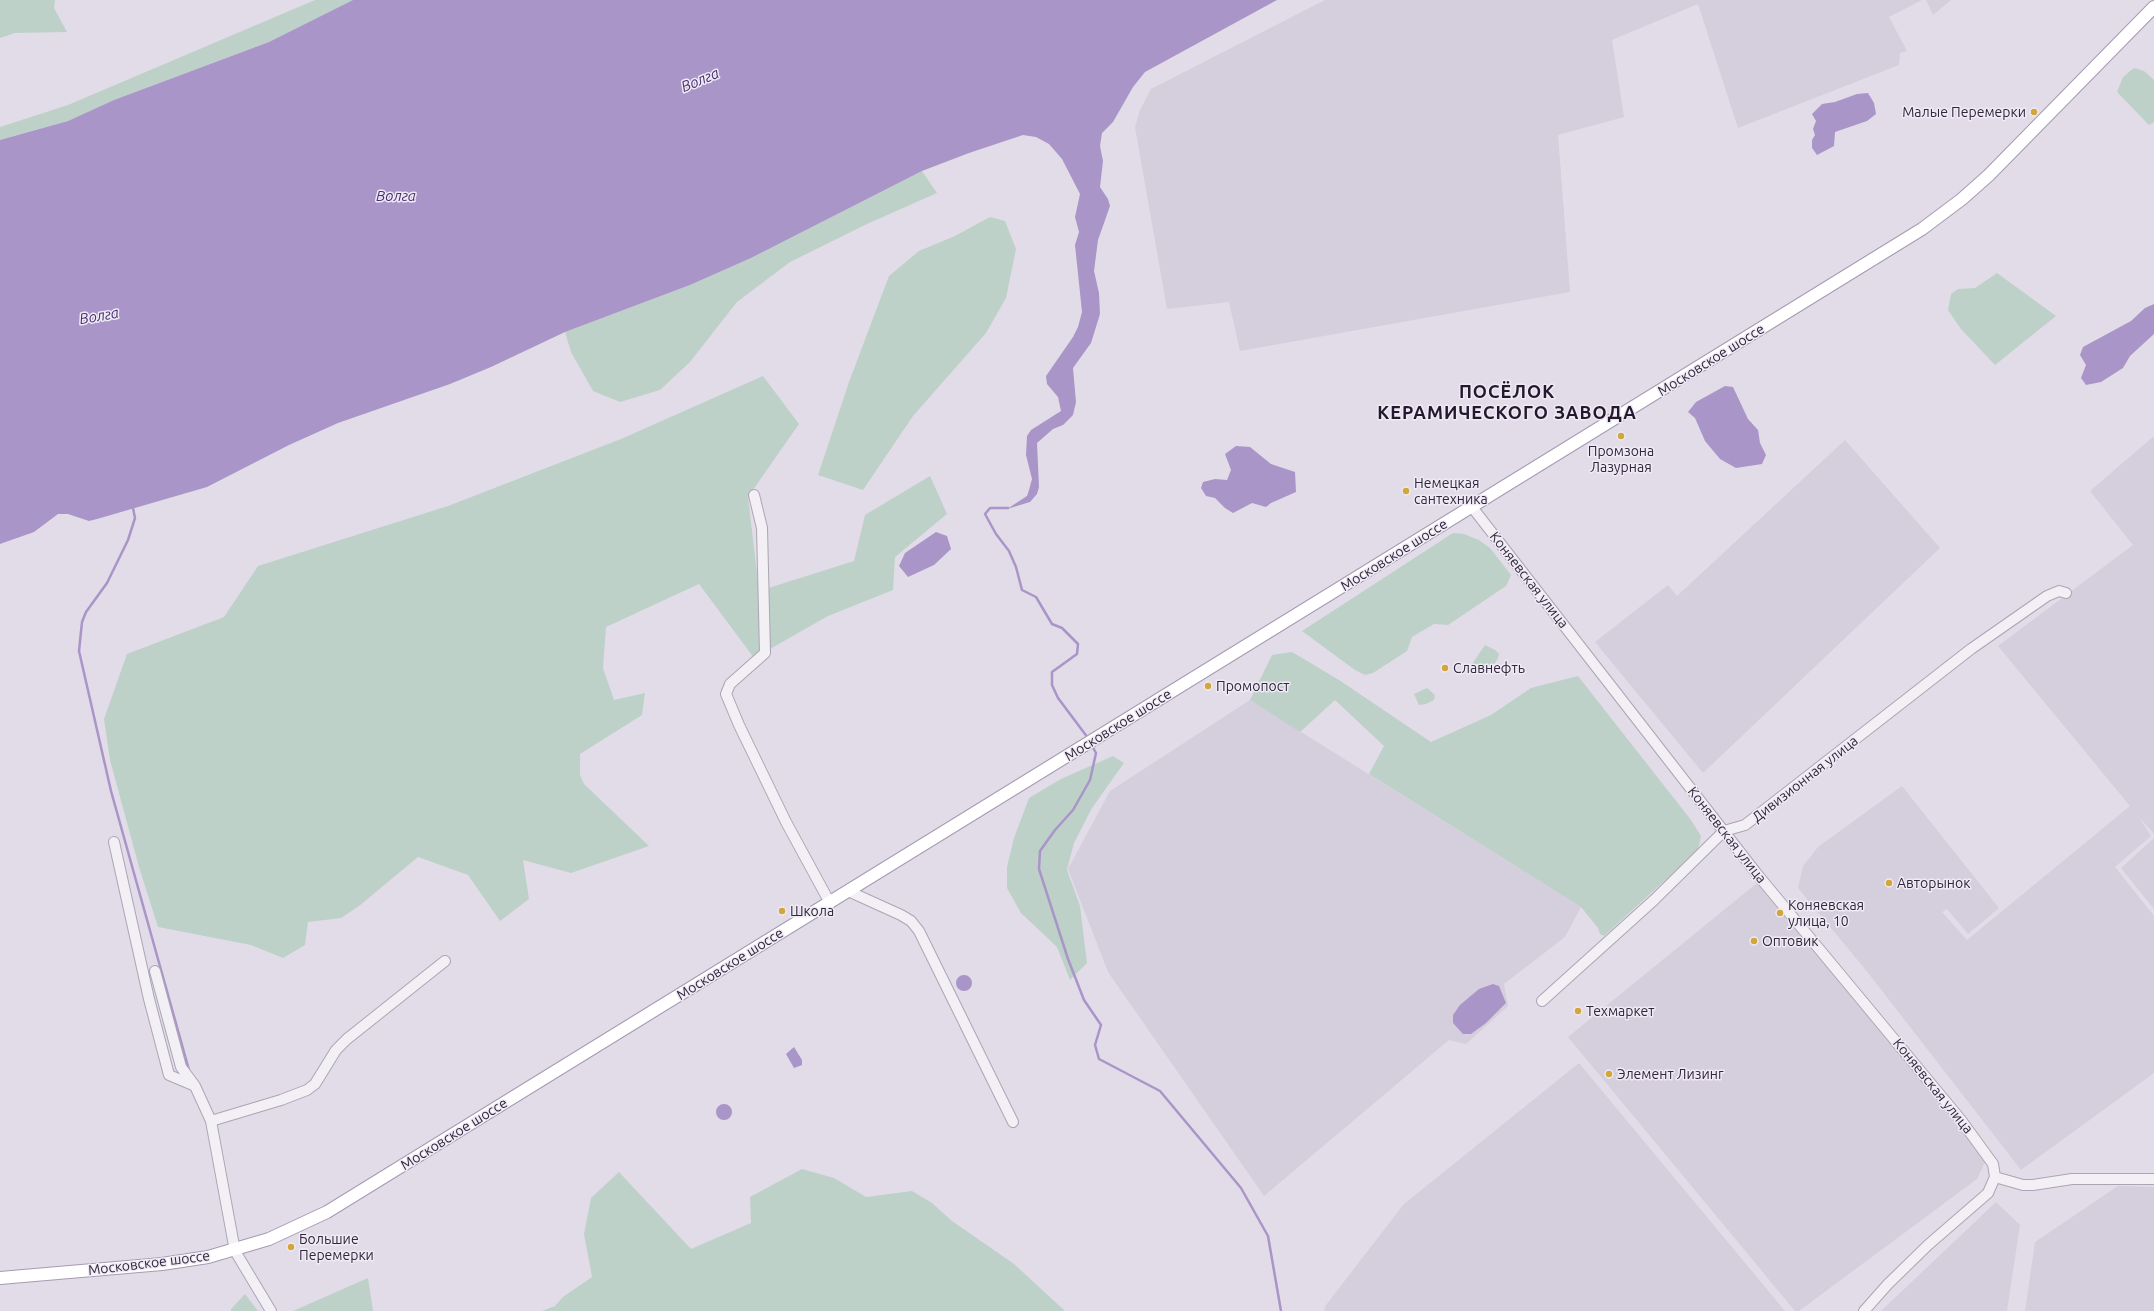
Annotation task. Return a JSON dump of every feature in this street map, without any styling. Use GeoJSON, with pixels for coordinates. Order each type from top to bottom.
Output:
{"type":"FeatureCollection","features":[{"type":"Feature","properties":{"kind":"main road","name":"Московское шоссе"},"geometry":{"type":"LineString","coordinates":[[0,1278],[172,1263],[235,1251],[283,1234],[327,1212],[1082,748],[1932,222],[1989,174],[2154,6]]}},
{"type":"Feature","properties":{"kind":"street"},"geometry":{"type":"LineString","coordinates":[[754,495],[762,528],[765,654],[730,684],[726,694],[739,725],[786,822],[830,903]]}},
{"type":"Feature","properties":{"kind":"street","name":"Коняевская улица"},"geometry":{"type":"LineString","coordinates":[[1472,507],[1785,910],[1961,1120],[1990,1158],[1993,1164],[1995,1177]]}},
{"type":"Feature","properties":{"kind":"street","name":"Дивизионная улица"},"geometry":{"type":"LineString","coordinates":[[1724,830],[1745,826],[1971,649],[2047,596],[2059,591],[2066,593]]}},
{"type":"Feature","properties":{"kind":"street"},"geometry":{"type":"LineString","coordinates":[[1542,1001],[1654,900],[1724,830]]}},
{"type":"Feature","properties":{"kind":"street"},"geometry":{"type":"LineString","coordinates":[[114,842],[149,999],[169,1075],[196,1086]]}},
{"type":"Feature","properties":{"kind":"street"},"geometry":{"type":"LineString","coordinates":[[848,891],[901,915],[911,921],[920,931],[1013,1122]]}},
{"type":"Feature","properties":{"kind":"street"},"geometry":{"type":"LineString","coordinates":[[211,1121],[281,1100],[306,1090],[315,1084],[336,1050],[347,1039],[445,961]]}},
{"type":"Feature","properties":{"kind":"street"},"geometry":{"type":"LineString","coordinates":[[155,971],[181,1067],[196,1086],[211,1121],[235,1251],[271,1311]]}},
{"type":"Feature","properties":{"kind":"street"},"geometry":{"type":"LineString","coordinates":[[1864,1311],[1888,1284],[1928,1245],[1988,1193],[1995,1177],[2028,1185],[2072,1179],[2154,1179]]}},
{"type":"Feature","properties":{"kind":"shaded area"},"geometry":{"type":"Polygon","coordinates":[[[1325,0],[1922,0],[1889,17],[1907,51],[1900,53],[1899,65],[1738,128],[1698,4],[1612,40],[1624,117],[1558,135],[1570,292],[1240,351],[1229,302],[1167,309],[1135,127],[1140,110],[1151,89],[1325,0]]]}},
{"type":"Feature","properties":{"kind":"shaded area"},"geometry":{"type":"Polygon","coordinates":[[[1926,0],[1951,0],[1933,15],[1926,0]]]}},
{"type":"Feature","properties":{"kind":"shaded area"},"geometry":{"type":"Polygon","coordinates":[[[2154,436],[2154,834],[2139,817],[2151,836],[2115,867],[2154,916],[2154,1073],[2021,1170],[1869,974],[1798,888],[1803,866],[1818,847],[1902,786],[1999,908],[1968,934],[1947,909],[1942,912],[1967,940],[2130,806],[1998,646],[2133,545],[2090,491],[2154,436]]]}},
{"type":"Feature","properties":{"kind":"shaded area"},"geometry":{"type":"Polygon","coordinates":[[[1845,440],[1940,548],[1703,773],[1595,642],[1668,585],[1677,596],[1845,440]]]}},
{"type":"Feature","properties":{"kind":"shaded area"},"geometry":{"type":"Polygon","coordinates":[[[1250,700],[1581,907],[1565,937],[1504,984],[1508,1006],[1466,1044],[1449,1040],[1264,1196],[1108,972],[1068,869],[1110,791],[1250,700]]]}},
{"type":"Feature","properties":{"kind":"shaded area"},"geometry":{"type":"Polygon","coordinates":[[[2154,838],[2154,909],[2121,868],[2154,838]]]}},
{"type":"Feature","properties":{"kind":"shaded area"},"geometry":{"type":"Polygon","coordinates":[[[1757,883],[1987,1158],[1977,1179],[1799,1311],[1795,1311],[1568,1037],[1757,883]]]}},
{"type":"Feature","properties":{"kind":"shaded area"},"geometry":{"type":"Polygon","coordinates":[[[1579,1063],[1785,1311],[1324,1311],[1326,1305],[1404,1204],[1579,1063]]]}},
{"type":"Feature","properties":{"kind":"shaded area"},"geometry":{"type":"Polygon","coordinates":[[[2118,1186],[2154,1187],[2154,1311],[2025,1311],[2035,1242],[2118,1186]]]}},
{"type":"Feature","properties":{"kind":"shaded area"},"geometry":{"type":"Polygon","coordinates":[[[1996,1202],[2020,1225],[2007,1311],[1881,1311],[1996,1202]]]}},
{"type":"Feature","properties":{"kind":"green space"},"geometry":{"type":"Polygon","coordinates":[[[0,0],[55,0],[54,8],[67,32],[15,33],[0,38],[0,0]]]}},
{"type":"Feature","properties":{"kind":"green space"},"geometry":{"type":"Polygon","coordinates":[[[315,0],[353,0],[269,42],[114,100],[68,121],[0,140],[0,127],[68,105],[315,0]]]}},
{"type":"Feature","properties":{"kind":"green space"},"geometry":{"type":"Polygon","coordinates":[[[2134,68],[2144,71],[2154,80],[2154,122],[2149,125],[2117,92],[2123,77],[2134,68]]]}},
{"type":"Feature","properties":{"kind":"green space"},"geometry":{"type":"Polygon","coordinates":[[[922,171],[937,193],[867,224],[790,262],[737,302],[690,362],[660,390],[620,402],[593,391],[571,352],[565,332],[690,285],[751,258],[922,171]]]}},
{"type":"Feature","properties":{"kind":"green space"},"geometry":{"type":"Polygon","coordinates":[[[990,217],[1005,221],[1016,249],[1006,298],[986,333],[913,416],[863,490],[818,475],[849,382],[889,276],[919,251],[955,236],[990,217]]]}},
{"type":"Feature","properties":{"kind":"green space"},"geometry":{"type":"Polygon","coordinates":[[[1997,273],[2056,316],[1995,365],[1961,329],[1948,310],[1951,294],[1958,289],[1975,288],[1997,273]]]}},
{"type":"Feature","properties":{"kind":"green space"},"geometry":{"type":"Polygon","coordinates":[[[763,376],[799,424],[748,497],[759,591],[854,561],[865,515],[930,476],[947,514],[895,557],[893,590],[828,616],[754,658],[699,584],[606,627],[603,668],[614,700],[645,693],[642,715],[580,754],[580,775],[584,784],[649,846],[571,873],[523,860],[529,899],[500,921],[468,875],[418,857],[359,906],[341,918],[308,922],[305,945],[283,958],[251,945],[158,927],[139,867],[110,760],[104,719],[127,654],[224,617],[258,566],[448,506],[621,439],[763,376]]]}},
{"type":"Feature","properties":{"kind":"green space"},"geometry":{"type":"Polygon","coordinates":[[[1453,533],[1464,534],[1479,540],[1490,548],[1511,575],[1506,586],[1448,625],[1434,624],[1412,637],[1407,651],[1373,673],[1365,675],[1355,670],[1302,631],[1453,533]]]}},
{"type":"Feature","properties":{"kind":"green space"},"geometry":{"type":"Polygon","coordinates":[[[1485,645],[1495,650],[1499,654],[1498,658],[1495,663],[1485,670],[1478,671],[1472,664],[1485,645]]]}},
{"type":"Feature","properties":{"kind":"green space"},"geometry":{"type":"Polygon","coordinates":[[[1292,652],[1339,680],[1431,742],[1491,715],[1531,688],[1578,676],[1691,820],[1701,836],[1698,850],[1604,936],[1600,934],[1598,928],[1581,907],[1369,774],[1384,746],[1335,700],[1300,732],[1250,700],[1272,655],[1292,652]]]}},
{"type":"Feature","properties":{"kind":"green space"},"geometry":{"type":"Polygon","coordinates":[[[1427,688],[1435,695],[1434,700],[1426,704],[1419,705],[1414,694],[1427,688]]]}},
{"type":"Feature","properties":{"kind":"green space"},"geometry":{"type":"Polygon","coordinates":[[[1113,756],[1124,763],[1092,808],[1074,843],[1067,870],[1080,906],[1087,963],[1070,980],[1057,947],[1021,913],[1007,888],[1007,867],[1014,838],[1029,798],[1061,779],[1113,756]]]}},
{"type":"Feature","properties":{"kind":"green space"},"geometry":{"type":"Polygon","coordinates":[[[802,1169],[834,1178],[866,1197],[912,1191],[932,1203],[952,1221],[1014,1264],[1065,1311],[542,1311],[555,1306],[563,1297],[592,1277],[584,1234],[591,1198],[619,1172],[691,1249],[751,1223],[750,1197],[802,1169]]]}},
{"type":"Feature","properties":{"kind":"green space"},"geometry":{"type":"Polygon","coordinates":[[[368,1278],[373,1311],[293,1311],[368,1278]]]}},
{"type":"Feature","properties":{"kind":"green space"},"geometry":{"type":"Polygon","coordinates":[[[245,1294],[258,1311],[231,1311],[231,1309],[245,1294]]]}},
{"type":"Feature","properties":{"kind":"water","name":"Волга"},"geometry":{"type":"Polygon","coordinates":[[[353,0],[1277,0],[1145,72],[1133,87],[1113,122],[1102,133],[1100,146],[1103,161],[1100,187],[1108,199],[1110,206],[1098,240],[1094,271],[1099,293],[1100,314],[1091,343],[1073,368],[1076,402],[1073,415],[1063,425],[1053,429],[1037,443],[1039,487],[1037,494],[1030,502],[1007,509],[1027,496],[1029,490],[1032,479],[1026,455],[1027,436],[1031,430],[1061,411],[1058,397],[1047,384],[1046,376],[1073,337],[1078,327],[1082,312],[1075,245],[1079,232],[1075,217],[1080,194],[1062,159],[1049,144],[1036,137],[1023,135],[922,171],[751,258],[690,285],[565,332],[491,367],[450,384],[338,423],[289,445],[207,487],[89,521],[68,514],[58,514],[34,532],[0,544],[0,140],[68,121],[114,100],[269,42],[353,0]]]}},
{"type":"Feature","properties":{"kind":"water"},"geometry":{"type":"Polygon","coordinates":[[[1868,93],[1874,103],[1876,114],[1867,121],[1835,132],[1834,146],[1817,155],[1812,148],[1812,140],[1815,135],[1813,129],[1816,121],[1812,114],[1822,104],[1835,102],[1857,94],[1868,93]]]}},
{"type":"Feature","properties":{"kind":"water"},"geometry":{"type":"Polygon","coordinates":[[[2154,304],[2154,334],[2130,356],[2123,368],[2101,382],[2086,385],[2081,378],[2086,365],[2080,355],[2083,347],[2131,321],[2145,308],[2154,304]]]}},
{"type":"Feature","properties":{"kind":"water"},"geometry":{"type":"Polygon","coordinates":[[[1725,386],[1733,387],[1748,419],[1758,430],[1760,443],[1766,455],[1762,464],[1736,468],[1720,459],[1705,441],[1695,418],[1688,412],[1696,402],[1725,386]]]}},
{"type":"Feature","properties":{"kind":"water"},"geometry":{"type":"Polygon","coordinates":[[[1236,446],[1250,447],[1271,464],[1295,472],[1296,492],[1271,503],[1266,507],[1252,503],[1233,513],[1225,508],[1215,498],[1206,496],[1201,488],[1203,482],[1215,479],[1227,480],[1231,470],[1225,454],[1236,446]]]}},
{"type":"Feature","properties":{"kind":"water"},"geometry":{"type":"Polygon","coordinates":[[[936,532],[947,536],[951,549],[934,565],[908,577],[899,566],[905,553],[936,532]]]}},
{"type":"Feature","properties":{"kind":"water"},"geometry":{"type":"Polygon","coordinates":[[[964,975],[971,980],[972,983],[967,990],[964,991],[957,986],[956,983],[961,976],[964,975]]]}},
{"type":"Feature","properties":{"kind":"water"},"geometry":{"type":"Polygon","coordinates":[[[1493,984],[1499,986],[1506,1003],[1486,1023],[1471,1034],[1463,1034],[1453,1023],[1453,1015],[1460,1005],[1479,989],[1493,984]]]}},
{"type":"Feature","properties":{"kind":"water"},"geometry":{"type":"Polygon","coordinates":[[[794,1047],[802,1060],[802,1065],[794,1068],[786,1054],[794,1047]]]}},
{"type":"Feature","properties":{"kind":"water"},"geometry":{"type":"Polygon","coordinates":[[[724,1104],[730,1106],[732,1112],[730,1118],[724,1120],[718,1118],[716,1112],[718,1106],[724,1104]]]}},
{"type":"Feature","properties":{"kind":"waterway"},"geometry":{"type":"LineString","coordinates":[[133,508],[135,518],[128,540],[107,583],[86,612],[82,622],[79,651],[111,791],[189,1070]]}},
{"type":"Feature","properties":{"kind":"waterway"},"geometry":{"type":"LineString","coordinates":[[1008,508],[990,508],[985,514],[996,534],[1009,551],[1016,567],[1022,590],[1036,597],[1052,624],[1062,628],[1078,644],[1077,654],[1052,672],[1052,685],[1058,698],[1088,738]]}},
{"type":"Feature","properties":{"kind":"waterway"},"geometry":{"type":"LineString","coordinates":[[1091,744],[1096,753],[1090,780],[1073,810],[1055,830],[1040,851],[1039,869],[1068,959],[1084,1000],[1101,1025],[1095,1045],[1099,1059],[1160,1091],[1241,1188],[1268,1236],[1281,1311]]}},
{"type":"Feature","properties":{"kind":"place","name":"Малые Перемерки"},"geometry":{"type":"Point","coordinates":[2034,112]}},
{"type":"Feature","properties":{"kind":"place","name":"Промзона Лазурная"},"geometry":{"type":"Point","coordinates":[1621,436]}},
{"type":"Feature","properties":{"kind":"place","name":"Немецкая сантехника"},"geometry":{"type":"Point","coordinates":[1406,491]}},
{"type":"Feature","properties":{"kind":"place","name":"Славнефть"},"geometry":{"type":"Point","coordinates":[1445,668]}},
{"type":"Feature","properties":{"kind":"place","name":"Промопост"},"geometry":{"type":"Point","coordinates":[1208,686]}},
{"type":"Feature","properties":{"kind":"place","name":"Авторынок"},"geometry":{"type":"Point","coordinates":[1889,883]}},
{"type":"Feature","properties":{"kind":"place","name":"Школа"},"geometry":{"type":"Point","coordinates":[782,911]}},
{"type":"Feature","properties":{"kind":"place","name":"Коняевская улица, 10"},"geometry":{"type":"Point","coordinates":[1780,913]}},
{"type":"Feature","properties":{"kind":"place","name":"Оптовик"},"geometry":{"type":"Point","coordinates":[1754,941]}},
{"type":"Feature","properties":{"kind":"place","name":"Техмаркет"},"geometry":{"type":"Point","coordinates":[1578,1011]}},
{"type":"Feature","properties":{"kind":"place","name":"Элемент Лизинг"},"geometry":{"type":"Point","coordinates":[1609,1074]}},
{"type":"Feature","properties":{"kind":"place","name":"Большие Перемерки"},"geometry":{"type":"Point","coordinates":[291,1247]}},
{"type":"Feature","properties":{"kind":"district","name":"ПОСЁЛОК КЕРАМИЧЕСКОГО ЗАВОДА"},"geometry":{"type":"Point","coordinates":[1507,402]}}]}
